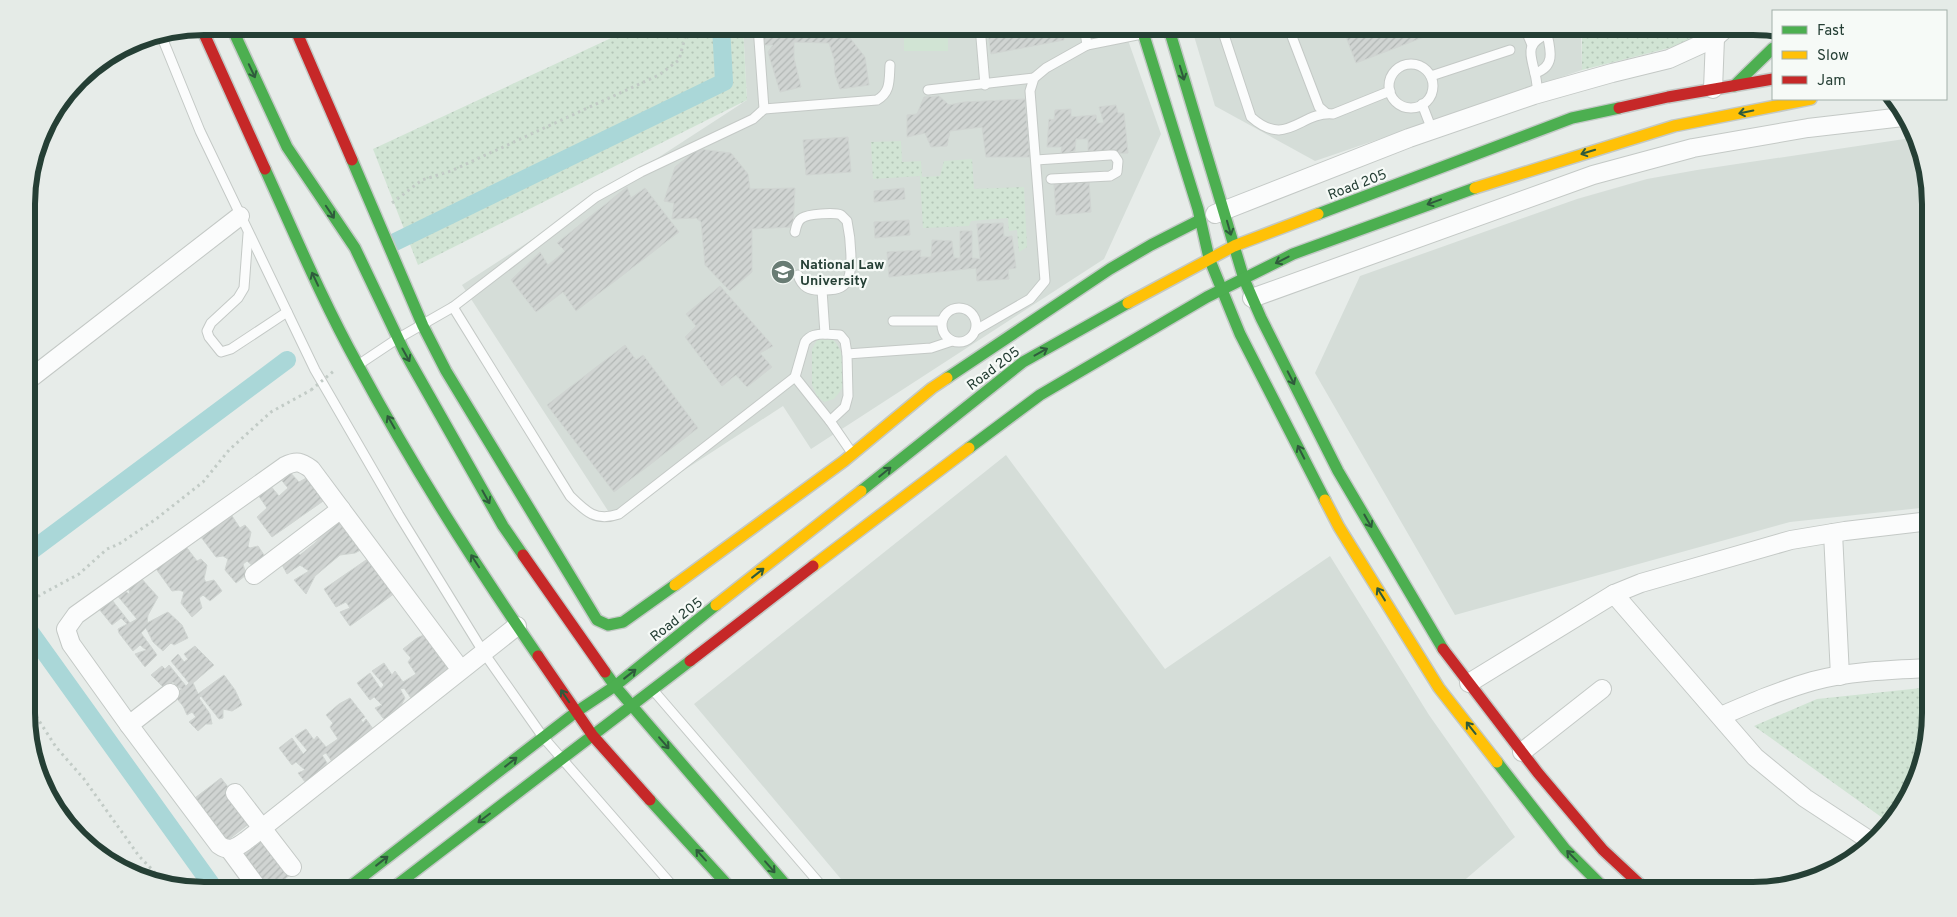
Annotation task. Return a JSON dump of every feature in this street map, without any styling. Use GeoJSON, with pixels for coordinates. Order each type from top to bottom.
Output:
{"type":"FeatureCollection","features":[{"type":"Feature","properties":{"kind":"main road"},"geometry":{"type":"LineString","coordinates":[[205,35],[320,291],[355,360],[437,502],[517,626],[593,736],[725,882]]}},
{"type":"Feature","properties":{"kind":"main road"},"geometry":{"type":"LineString","coordinates":[[235,35],[287,147],[355,248],[398,339],[503,526],[615,686],[783,882]]}},
{"type":"Feature","properties":{"kind":"main road"},"geometry":{"type":"LineString","coordinates":[[298,35],[423,326],[446,371],[597,620],[604,626],[614,626],[627,620],[853,454],[932,388],[1110,268],[1200,220]]}},
{"type":"Feature","properties":{"kind":"main road"},"geometry":{"type":"LineString","coordinates":[[1144,35],[1200,220],[1209,258],[1240,334],[1340,527],[1440,688],[1565,849],[1598,882]]}},
{"type":"Feature","properties":{"kind":"main road"},"geometry":{"type":"LineString","coordinates":[[1171,35],[1244,279],[1338,471],[1446,654],[1522,752],[1603,850],[1637,882]]}},
{"type":"Feature","properties":{"kind":"main road"},"geometry":{"type":"LineString","coordinates":[[1734,86],[1772,49]]}},
{"type":"Feature","properties":{"kind":"main road","name":"Road 205"},"geometry":{"type":"LineString","coordinates":[[356,882],[576,712],[615,686],[1023,362],[1209,258],[1234,246],[1572,118],[1668,97],[1772,79]]}},
{"type":"Feature","properties":{"kind":"main road"},"geometry":{"type":"LineString","coordinates":[[401,882],[633,706],[870,522],[1040,395],[1223,290],[1293,254],[1476,187],[1674,126],[1805,100]]}},
{"type":"Feature","properties":{"kind":"street"},"geometry":{"type":"LineString","coordinates":[[1200,220],[1432,130],[1538,94],[1668,58],[1715,35]]}},
{"type":"Feature","properties":{"kind":"street"},"geometry":{"type":"LineString","coordinates":[[1713,89],[1721,35]]}},
{"type":"Feature","properties":{"kind":"street"},"geometry":{"type":"LineString","coordinates":[[1252,298],[1593,175],[1693,148],[1808,128],[1898,118]]}},
{"type":"Feature","properties":{"kind":"street"},"geometry":{"type":"LineString","coordinates":[[35,375],[240,216]]}},
{"type":"Feature","properties":{"kind":"street"},"geometry":{"type":"LineString","coordinates":[[461,670],[311,469],[301,462],[294,462],[76,615],[66,629],[71,644],[129,725],[219,845],[229,849],[235,848],[263,828],[517,626]]}},
{"type":"Feature","properties":{"kind":"street"},"geometry":{"type":"LineString","coordinates":[[254,575],[341,509]]}},
{"type":"Feature","properties":{"kind":"street"},"geometry":{"type":"LineString","coordinates":[[1469,683],[1614,594],[1641,582],[1791,540],[1922,522]]}},
{"type":"Feature","properties":{"kind":"street"},"geometry":{"type":"LineString","coordinates":[[1833,533],[1840,676]]}},
{"type":"Feature","properties":{"kind":"street"},"geometry":{"type":"LineString","coordinates":[[1614,594],[1755,757],[1805,798],[1866,838]]}},
{"type":"Feature","properties":{"kind":"street"},"geometry":{"type":"LineString","coordinates":[[1721,716],[1767,696],[1814,680],[1864,672],[1922,669]]}},
{"type":"Feature","properties":{"kind":"street"},"geometry":{"type":"LineString","coordinates":[[1522,752],[1602,689]]}},
{"type":"Feature","properties":{"kind":"street"},"geometry":{"type":"LineString","coordinates":[[129,725],[170,694]]}},
{"type":"Feature","properties":{"kind":"street"},"geometry":{"type":"LineString","coordinates":[[235,793],[292,867]]}},
{"type":"Feature","properties":{"kind":"street"},"geometry":{"type":"LineString","coordinates":[[229,849],[253,882]]}},
{"type":"Feature","properties":{"kind":"lane"},"geometry":{"type":"LineString","coordinates":[[759,35],[764,109]]}},
{"type":"Feature","properties":{"kind":"lane"},"geometry":{"type":"LineString","coordinates":[[981,35],[986,85]]}},
{"type":"Feature","properties":{"kind":"lane"},"geometry":{"type":"LineString","coordinates":[[1085,35],[1087,45]]}},
{"type":"Feature","properties":{"kind":"lane"},"geometry":{"type":"LineString","coordinates":[[928,90],[986,85],[1034,78],[1046,68],[1087,45],[1124,35]]}},
{"type":"Feature","properties":{"kind":"lane"},"geometry":{"type":"LineString","coordinates":[[1224,35],[1252,117],[1261,126],[1272,130],[1290,128],[1326,113],[1334,114],[1390,90]]}},
{"type":"Feature","properties":{"kind":"lane"},"geometry":{"type":"LineString","coordinates":[[1291,35],[1319,107],[1326,113]]}},
{"type":"Feature","properties":{"kind":"lane"},"geometry":{"type":"LineString","coordinates":[[1528,35],[1532,45]]}},
{"type":"Feature","properties":{"kind":"lane"},"geometry":{"type":"LineString","coordinates":[[1538,94],[1530,54],[1532,45],[1541,35]]}},
{"type":"Feature","properties":{"kind":"lane"},"geometry":{"type":"LineString","coordinates":[[1535,73],[1545,69],[1548,64],[1550,46],[1547,35]]}},
{"type":"Feature","properties":{"kind":"lane"},"geometry":{"type":"LineString","coordinates":[[163,40],[200,131],[248,234],[325,387],[399,515],[484,653],[543,737],[669,882]]}},
{"type":"Feature","properties":{"kind":"lane"},"geometry":{"type":"LineString","coordinates":[[1431,76],[1510,50]]}},
{"type":"Feature","properties":{"kind":"lane"},"geometry":{"type":"LineString","coordinates":[[1408,64],[1421,66],[1431,76],[1433,90],[1430,97],[1422,104],[1411,107],[1404,106],[1393,97],[1390,90],[1391,77],[1395,71],[1408,64]]}},
{"type":"Feature","properties":{"kind":"lane"},"geometry":{"type":"LineString","coordinates":[[355,360],[423,326],[453,308],[596,197],[641,172],[753,119],[764,109],[877,100],[884,96],[888,90],[890,65]]}},
{"type":"Feature","properties":{"kind":"lane"},"geometry":{"type":"LineString","coordinates":[[847,354],[931,348],[952,341],[958,342],[969,339],[976,330],[1030,299],[1045,281],[1030,91],[1034,78]]}},
{"type":"Feature","properties":{"kind":"lane"},"geometry":{"type":"LineString","coordinates":[[1422,104],[1432,130]]}},
{"type":"Feature","properties":{"kind":"lane"},"geometry":{"type":"LineString","coordinates":[[1036,160],[1110,155],[1116,157],[1118,161],[1117,172],[1110,176],[1051,179]]}},
{"type":"Feature","properties":{"kind":"lane"},"geometry":{"type":"LineString","coordinates":[[795,232],[797,223],[809,215],[835,213],[847,221],[850,268],[849,278],[844,286],[836,289],[813,290],[805,287],[800,282],[798,275]]}},
{"type":"Feature","properties":{"kind":"lane"},"geometry":{"type":"LineString","coordinates":[[248,234],[244,288],[238,298],[211,323],[207,331],[209,337],[221,352],[231,349],[287,312]]}},
{"type":"Feature","properties":{"kind":"lane"},"geometry":{"type":"LineString","coordinates":[[822,290],[825,334]]}},
{"type":"Feature","properties":{"kind":"lane"},"geometry":{"type":"LineString","coordinates":[[453,308],[570,496],[593,515],[606,518],[619,514],[795,377],[805,342],[808,337],[816,334],[840,335],[845,341],[848,396],[844,407],[830,421]]}},
{"type":"Feature","properties":{"kind":"lane"},"geometry":{"type":"LineString","coordinates":[[952,341],[944,333],[942,321],[952,308],[963,308],[973,313],[976,318],[976,330]]}},
{"type":"Feature","properties":{"kind":"lane"},"geometry":{"type":"LineString","coordinates":[[892,321],[942,321]]}},
{"type":"Feature","properties":{"kind":"lane"},"geometry":{"type":"LineString","coordinates":[[795,377],[853,454]]}},
{"type":"Feature","properties":{"kind":"lane"},"geometry":{"type":"LineString","coordinates":[[653,690],[818,882]]}},
{"type":"Feature","properties":{"kind":"path"},"geometry":{"type":"LineString","coordinates":[[389,205],[422,180],[451,171],[659,75],[679,60],[686,35]]}},
{"type":"Feature","properties":{"kind":"path"},"geometry":{"type":"LineString","coordinates":[[35,599],[79,574],[107,550],[156,519],[203,482],[229,450],[271,412],[310,390],[335,370],[355,360]]}},
{"type":"Feature","properties":{"kind":"path"},"geometry":{"type":"LineString","coordinates":[[35,715],[56,747],[84,779],[140,856],[159,876]]}},
{"type":"Feature","properties":{"kind":"shaded area","name":"National Law University"},"geometry":{"type":"Polygon","coordinates":[[[743,35],[1126,35],[1161,134],[1104,259],[811,449],[783,406],[612,517],[462,285],[747,100],[743,35]]]}},
{"type":"Feature","properties":{"kind":"shaded area"},"geometry":{"type":"Polygon","coordinates":[[[1194,35],[1581,35],[1582,70],[1315,161],[1215,106],[1194,35]]]}},
{"type":"Feature","properties":{"kind":"shaded area"},"geometry":{"type":"Polygon","coordinates":[[[1908,138],[1921,182],[1922,204],[1922,508],[1790,522],[1455,615],[1315,373],[1360,276],[1577,199],[1647,179],[1908,138]]]}},
{"type":"Feature","properties":{"kind":"shaded area"},"geometry":{"type":"Polygon","coordinates":[[[1006,455],[1165,669],[1330,556],[1429,715],[1515,837],[1462,882],[843,882],[694,704],[1006,455]]]}},
{"type":"Feature","properties":{"kind":"green space"},"geometry":{"type":"Polygon","coordinates":[[[618,35],[743,35],[747,100],[418,265],[373,149],[618,35]]]}},
{"type":"Feature","properties":{"kind":"green space"},"geometry":{"type":"Polygon","coordinates":[[[904,35],[948,35],[948,51],[904,51],[904,35]]]}},
{"type":"Feature","properties":{"kind":"green space"},"geometry":{"type":"Polygon","coordinates":[[[1582,35],[1705,35],[1701,40],[1582,70],[1582,35]]]}},
{"type":"Feature","properties":{"kind":"green space"},"geometry":{"type":"Polygon","coordinates":[[[901,141],[902,162],[921,161],[922,177],[940,176],[944,161],[972,159],[974,189],[1024,187],[1027,247],[1019,252],[1017,230],[1009,231],[1008,218],[971,221],[969,226],[923,228],[920,176],[873,179],[871,142],[901,141]]]}},
{"type":"Feature","properties":{"kind":"green space"},"geometry":{"type":"Polygon","coordinates":[[[830,337],[841,352],[844,379],[842,389],[834,399],[824,402],[817,396],[812,385],[812,349],[818,338],[830,337]]]}},
{"type":"Feature","properties":{"kind":"green space"},"geometry":{"type":"Polygon","coordinates":[[[1922,688],[1921,735],[1913,767],[1899,797],[1884,819],[1754,726],[1817,699],[1922,688]]]}},
{"type":"Feature","properties":{"kind":"building"},"geometry":{"type":"Polygon","coordinates":[[[850,35],[865,57],[869,85],[840,89],[829,43],[794,42],[794,58],[801,87],[780,92],[768,52],[773,45],[764,45],[762,36],[850,35]]]}},
{"type":"Feature","properties":{"kind":"building"},"geometry":{"type":"Polygon","coordinates":[[[988,35],[1064,35],[1064,40],[991,54],[988,35]]]}},
{"type":"Feature","properties":{"kind":"building"},"geometry":{"type":"Polygon","coordinates":[[[1345,35],[1429,35],[1356,63],[1345,35]]]}},
{"type":"Feature","properties":{"kind":"building"},"geometry":{"type":"Polygon","coordinates":[[[939,96],[949,105],[964,102],[1025,99],[1030,157],[986,157],[982,127],[950,131],[947,146],[931,147],[925,133],[907,137],[907,115],[917,114],[924,97],[939,96]]]}},
{"type":"Feature","properties":{"kind":"building"},"geometry":{"type":"Polygon","coordinates":[[[1116,105],[1118,113],[1124,113],[1128,153],[1088,154],[1088,139],[1076,139],[1075,151],[1061,154],[1062,147],[1047,147],[1049,119],[1054,120],[1055,110],[1071,109],[1071,117],[1096,115],[1097,123],[1104,123],[1099,107],[1116,105]]]}},
{"type":"Feature","properties":{"kind":"building"},"geometry":{"type":"Polygon","coordinates":[[[848,137],[851,172],[806,175],[803,140],[848,137]]]}},
{"type":"Feature","properties":{"kind":"building"},"geometry":{"type":"Polygon","coordinates":[[[698,149],[731,153],[748,174],[750,189],[795,188],[793,227],[752,229],[752,272],[730,291],[705,265],[701,222],[696,218],[672,219],[674,203],[664,201],[675,167],[698,149]]]}},
{"type":"Feature","properties":{"kind":"building"},"geometry":{"type":"Polygon","coordinates":[[[1089,181],[1091,212],[1056,215],[1054,184],[1089,181]]]}},
{"type":"Feature","properties":{"kind":"building"},"geometry":{"type":"Polygon","coordinates":[[[627,187],[631,198],[645,188],[679,232],[576,311],[563,292],[536,312],[511,280],[540,252],[548,265],[565,251],[557,243],[627,187]]]}},
{"type":"Feature","properties":{"kind":"building"},"geometry":{"type":"Polygon","coordinates":[[[904,188],[905,199],[874,202],[874,191],[904,188]]]}},
{"type":"Feature","properties":{"kind":"building"},"geometry":{"type":"Polygon","coordinates":[[[909,220],[910,235],[875,238],[874,222],[909,220]]]}},
{"type":"Feature","properties":{"kind":"building"},"geometry":{"type":"Polygon","coordinates":[[[1003,223],[1004,237],[1012,236],[1016,268],[1008,269],[1009,279],[977,281],[976,268],[889,277],[887,252],[921,250],[920,257],[931,257],[932,240],[952,241],[954,258],[960,258],[960,231],[972,231],[972,258],[980,259],[977,224],[1003,223]]]}},
{"type":"Feature","properties":{"kind":"building"},"geometry":{"type":"Polygon","coordinates":[[[720,286],[773,346],[760,353],[772,367],[747,387],[736,375],[722,386],[685,337],[696,326],[686,314],[720,286]]]}},
{"type":"Feature","properties":{"kind":"building"},"geometry":{"type":"Polygon","coordinates":[[[625,345],[636,360],[643,355],[698,428],[614,492],[547,405],[625,345]]]}},
{"type":"Feature","properties":{"kind":"building"},"geometry":{"type":"Polygon","coordinates":[[[287,469],[299,482],[310,476],[326,499],[272,537],[257,517],[267,508],[256,492],[269,484],[279,496],[288,488],[278,476],[287,469]]]}},
{"type":"Feature","properties":{"kind":"building"},"geometry":{"type":"Polygon","coordinates":[[[228,510],[240,528],[245,525],[251,532],[248,546],[250,548],[258,546],[266,558],[254,567],[247,561],[243,564],[246,575],[236,583],[225,570],[228,559],[223,556],[216,557],[198,533],[228,510]]]}},
{"type":"Feature","properties":{"kind":"building"},"geometry":{"type":"Polygon","coordinates":[[[341,511],[368,546],[355,553],[340,555],[315,576],[306,594],[294,580],[309,571],[300,565],[287,574],[279,559],[292,550],[300,555],[315,543],[341,511]]]}},
{"type":"Feature","properties":{"kind":"building"},"geometry":{"type":"Polygon","coordinates":[[[184,544],[197,561],[201,559],[207,565],[204,579],[206,582],[214,580],[222,591],[210,601],[203,595],[199,598],[202,608],[192,617],[181,603],[184,592],[179,590],[172,591],[154,566],[184,544]]]}},
{"type":"Feature","properties":{"kind":"building"},"geometry":{"type":"Polygon","coordinates":[[[369,558],[395,593],[350,626],[340,612],[350,608],[346,602],[336,607],[324,589],[369,558]]]}},
{"type":"Feature","properties":{"kind":"building"},"geometry":{"type":"Polygon","coordinates":[[[140,577],[158,597],[148,615],[147,623],[168,612],[182,625],[188,638],[174,645],[171,643],[163,651],[153,642],[146,628],[141,633],[157,655],[145,667],[135,654],[146,650],[140,645],[133,651],[119,633],[118,629],[127,624],[121,618],[112,625],[99,609],[112,600],[130,623],[137,619],[116,594],[123,589],[130,595],[128,586],[140,577]]]}},
{"type":"Feature","properties":{"kind":"building"},"geometry":{"type":"Polygon","coordinates":[[[428,633],[443,651],[438,655],[440,658],[444,654],[456,671],[442,680],[438,677],[433,681],[437,686],[413,701],[404,688],[400,689],[405,698],[399,709],[402,713],[387,723],[375,708],[382,705],[374,697],[370,700],[357,683],[370,673],[381,689],[384,685],[372,671],[384,663],[392,675],[395,671],[403,682],[416,674],[408,662],[411,658],[403,649],[417,638],[428,633]]]}},
{"type":"Feature","properties":{"kind":"building"},"geometry":{"type":"Polygon","coordinates":[[[195,646],[214,665],[193,683],[198,694],[224,675],[235,690],[242,705],[232,711],[223,709],[223,718],[219,719],[201,696],[199,698],[210,714],[212,724],[206,724],[198,731],[189,722],[196,717],[192,712],[187,715],[183,706],[173,694],[182,689],[173,682],[164,688],[151,675],[162,666],[165,669],[169,665],[186,686],[189,683],[171,661],[178,654],[184,662],[188,659],[184,654],[195,646]]]}},
{"type":"Feature","properties":{"kind":"building"},"geometry":{"type":"Polygon","coordinates":[[[350,698],[365,717],[361,720],[363,723],[366,719],[378,736],[335,766],[326,753],[322,755],[327,763],[310,788],[298,773],[305,770],[296,762],[292,765],[279,748],[292,738],[303,754],[307,750],[295,736],[306,729],[314,740],[317,736],[326,747],[338,739],[330,727],[333,723],[326,715],[350,698]]]}},
{"type":"Feature","properties":{"kind":"building"},"geometry":{"type":"Polygon","coordinates":[[[221,778],[254,820],[224,843],[191,801],[221,778]]]}},
{"type":"Feature","properties":{"kind":"building"},"geometry":{"type":"Polygon","coordinates":[[[263,840],[290,875],[281,882],[258,882],[240,857],[263,840]]]}},
{"type":"Feature","properties":{"kind":"waterway"},"geometry":{"type":"LineString","coordinates":[[395,242],[724,82],[721,35]]}},
{"type":"Feature","properties":{"kind":"waterway"},"geometry":{"type":"LineString","coordinates":[[35,548],[287,360]]}},
{"type":"Feature","properties":{"kind":"waterway"},"geometry":{"type":"LineString","coordinates":[[35,639],[210,882]]}},
{"type":"Feature","properties":{"kind":"traffic: fast"},"geometry":{"type":"LineString","coordinates":[[235,35],[287,147],[355,248],[404,351],[503,526],[523,555]]}},
{"type":"Feature","properties":{"kind":"traffic: fast"},"geometry":{"type":"LineString","coordinates":[[1144,35],[1198,209],[1209,258],[1240,334],[1325,500]]}},
{"type":"Feature","properties":{"kind":"traffic: fast"},"geometry":{"type":"LineString","coordinates":[[1171,35],[1244,279],[1261,318],[1338,471],[1443,649]]}},
{"type":"Feature","properties":{"kind":"traffic: fast"},"geometry":{"type":"LineString","coordinates":[[1734,86],[1772,49]]}},
{"type":"Feature","properties":{"kind":"traffic: fast"},"geometry":{"type":"LineString","coordinates":[[1318,214],[1572,118],[1619,108]]}},
{"type":"Feature","properties":{"kind":"traffic: fast"},"geometry":{"type":"LineString","coordinates":[[352,160],[423,326],[446,371],[597,620],[608,625],[623,622],[675,585]]}},
{"type":"Feature","properties":{"kind":"traffic: fast"},"geometry":{"type":"LineString","coordinates":[[265,169],[333,317],[379,402],[444,513],[538,656]]}},
{"type":"Feature","properties":{"kind":"traffic: fast"},"geometry":{"type":"LineString","coordinates":[[969,448],[1040,395],[1207,297],[1293,254],[1475,188]]}},
{"type":"Feature","properties":{"kind":"traffic: fast"},"geometry":{"type":"LineString","coordinates":[[947,378],[1110,269],[1200,220]]}},
{"type":"Feature","properties":{"kind":"traffic: fast"},"geometry":{"type":"LineString","coordinates":[[861,491],[1023,362],[1128,303]]}},
{"type":"Feature","properties":{"kind":"traffic: fast"},"geometry":{"type":"LineString","coordinates":[[356,882],[576,712],[615,686],[716,605]]}},
{"type":"Feature","properties":{"kind":"traffic: fast"},"geometry":{"type":"LineString","coordinates":[[401,882],[690,661]]}},
{"type":"Feature","properties":{"kind":"traffic: fast"},"geometry":{"type":"LineString","coordinates":[[605,672],[783,882]]}},
{"type":"Feature","properties":{"kind":"traffic: fast"},"geometry":{"type":"LineString","coordinates":[[1497,762],[1565,849],[1598,882]]}},
{"type":"Feature","properties":{"kind":"traffic: fast"},"geometry":{"type":"LineString","coordinates":[[650,800],[725,882]]}},
{"type":"Feature","properties":{"kind":"traffic: slow"},"geometry":{"type":"LineString","coordinates":[[1475,188],[1674,126],[1806,100]]}},
{"type":"Feature","properties":{"kind":"traffic: slow"},"geometry":{"type":"LineString","coordinates":[[1128,303],[1234,246],[1318,214]]}},
{"type":"Feature","properties":{"kind":"traffic: slow"},"geometry":{"type":"LineString","coordinates":[[675,585],[844,461],[932,388],[947,378]]}},
{"type":"Feature","properties":{"kind":"traffic: slow"},"geometry":{"type":"LineString","coordinates":[[813,566],[969,448]]}},
{"type":"Feature","properties":{"kind":"traffic: slow"},"geometry":{"type":"LineString","coordinates":[[716,605],[861,491]]}},
{"type":"Feature","properties":{"kind":"traffic: slow"},"geometry":{"type":"LineString","coordinates":[[1325,500],[1339,527],[1439,688],[1497,762]]}},
{"type":"Feature","properties":{"kind":"traffic: jam"},"geometry":{"type":"LineString","coordinates":[[205,35],[265,169]]}},
{"type":"Feature","properties":{"kind":"traffic: jam"},"geometry":{"type":"LineString","coordinates":[[298,35],[352,160]]}},
{"type":"Feature","properties":{"kind":"traffic: jam"},"geometry":{"type":"LineString","coordinates":[[1619,108],[1668,97],[1772,79]]}},
{"type":"Feature","properties":{"kind":"traffic: jam"},"geometry":{"type":"LineString","coordinates":[[523,555],[605,672]]}},
{"type":"Feature","properties":{"kind":"traffic: jam"},"geometry":{"type":"LineString","coordinates":[[690,661],[813,566]]}},
{"type":"Feature","properties":{"kind":"traffic: jam"},"geometry":{"type":"LineString","coordinates":[[1443,649],[1538,773],[1603,850],[1637,882]]}},
{"type":"Feature","properties":{"kind":"traffic: jam"},"geometry":{"type":"LineString","coordinates":[[538,656],[593,736],[650,800]]}},
{"type":"Feature","properties":{"kind":"place","name":"National Law University"},"geometry":{"type":"Point","coordinates":[783,272]}}]}
